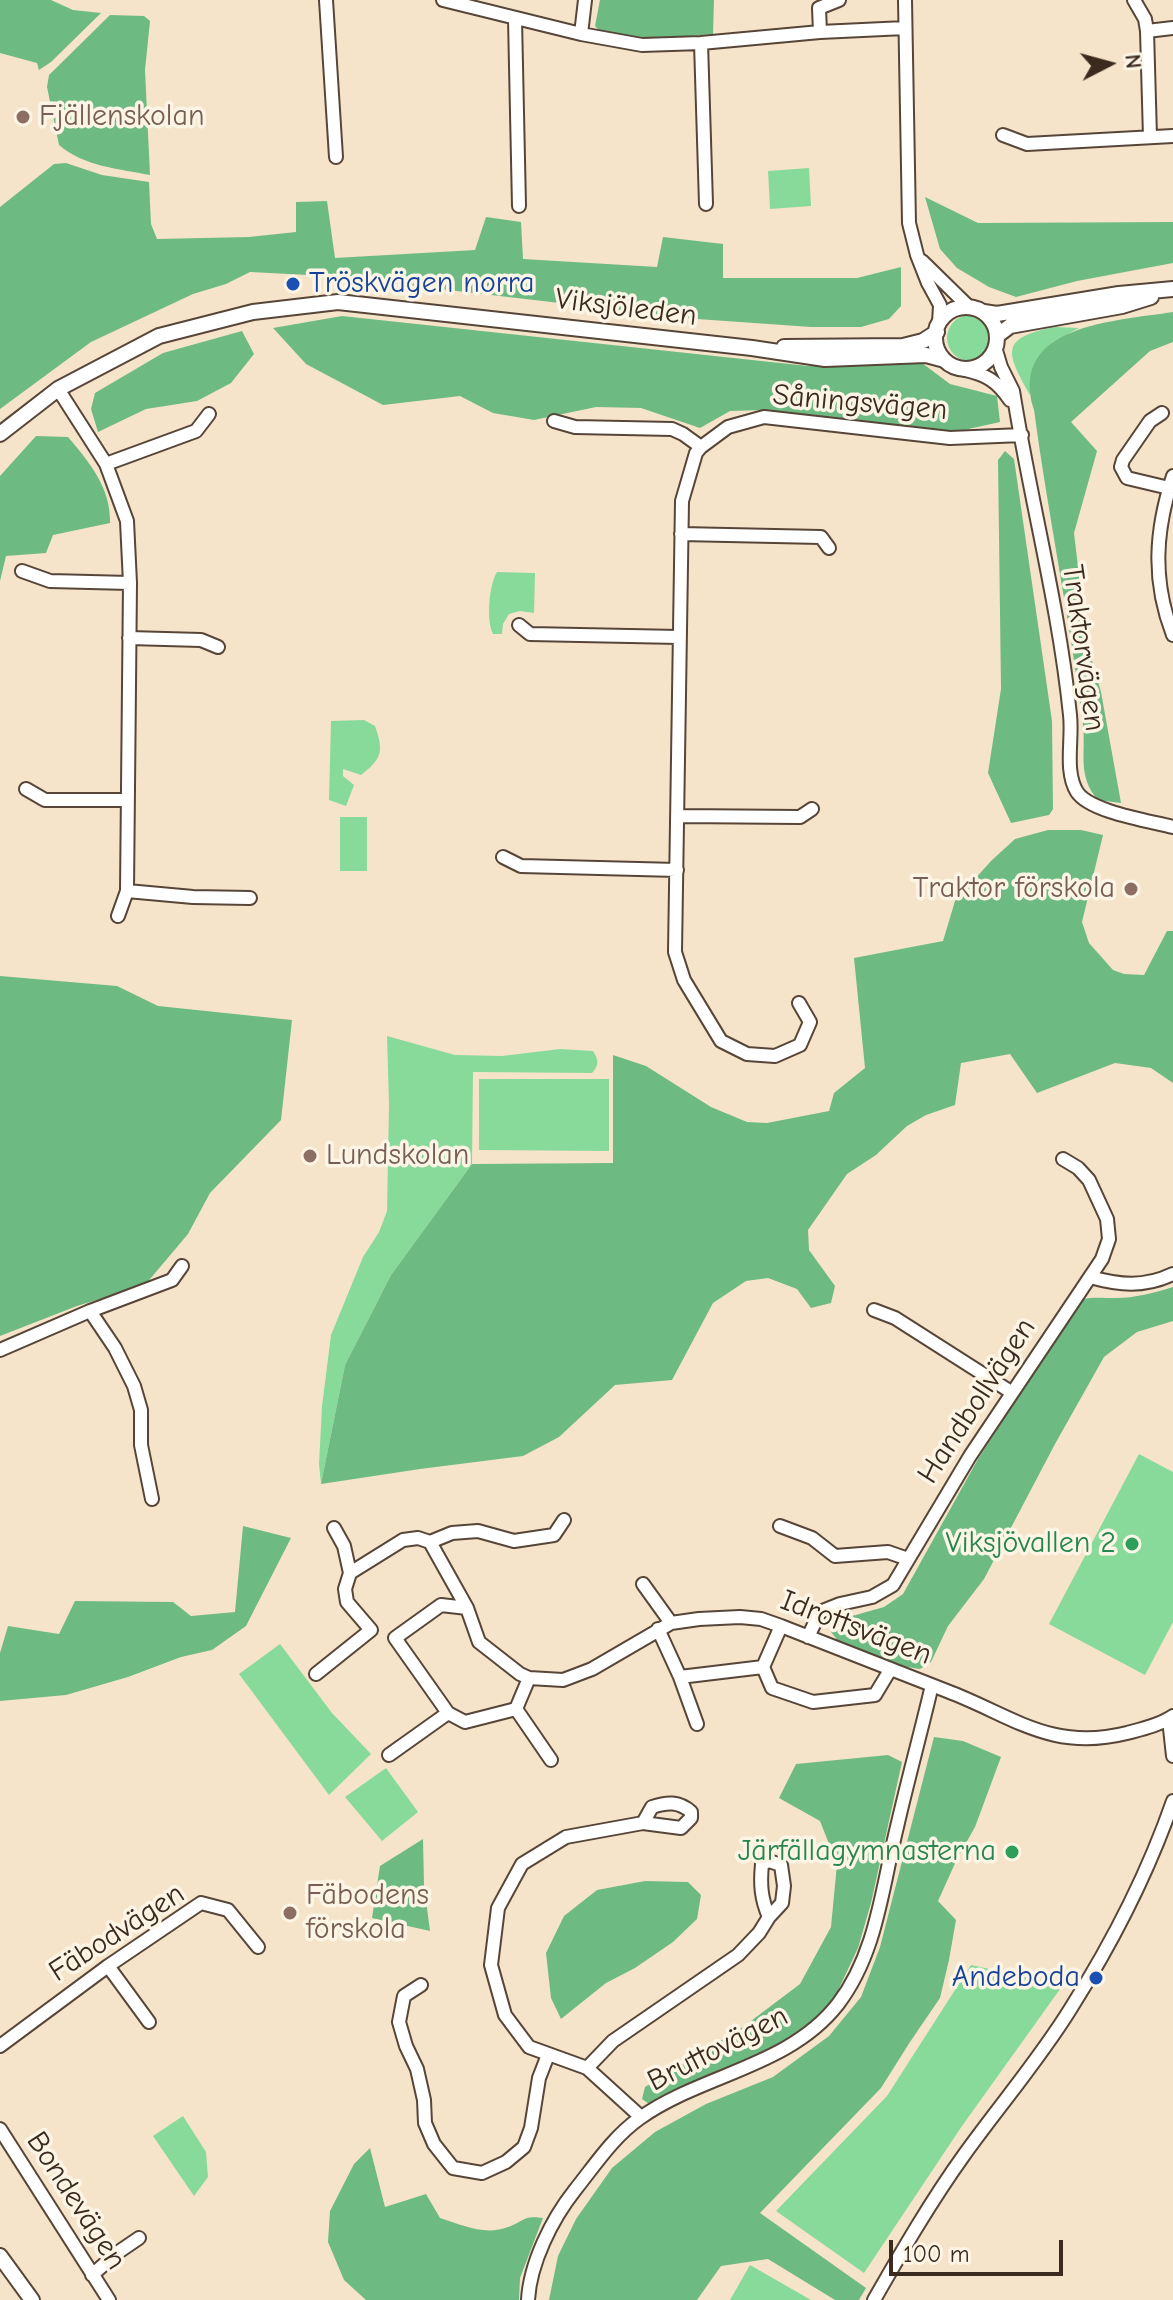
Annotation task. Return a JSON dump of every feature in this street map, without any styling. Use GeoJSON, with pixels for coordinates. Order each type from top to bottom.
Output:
{"type":"FeatureCollection","features":[{"type":"Feature","properties":{"kind":"main road"},"geometry":{"type":"LineString","coordinates":[[976,309],[996,325],[991,358],[980,366],[965,370],[952,367],[941,359],[937,349],[938,328],[952,311],[976,309],[997,314],[1119,294],[1173,290]]}},
{"type":"Feature","properties":{"kind":"main road"},"geometry":{"type":"LineString","coordinates":[[996,341],[1010,326],[1122,306],[1173,290]]}},
{"type":"Feature","properties":{"kind":"main road","name":"Viksjöleden"},"geometry":{"type":"LineString","coordinates":[[0,434],[58,389],[159,336],[253,312],[338,302],[752,348],[825,359],[926,355],[941,359]]}},
{"type":"Feature","properties":{"kind":"main road","name":"Viksjöleden"},"geometry":{"type":"LineString","coordinates":[[752,348],[903,346],[923,341],[938,328]]}},
{"type":"Feature","properties":{"kind":"main road"},"geometry":{"type":"LineString","coordinates":[[0,2256],[32,2300]]}},
{"type":"Feature","properties":{"kind":"street"},"geometry":{"type":"LineString","coordinates":[[326,0],[336,157]]}},
{"type":"Feature","properties":{"kind":"street"},"geometry":{"type":"LineString","coordinates":[[443,0],[581,34],[642,45],[905,28]]}},
{"type":"Feature","properties":{"kind":"street"},"geometry":{"type":"LineString","coordinates":[[581,34],[585,0]]}},
{"type":"Feature","properties":{"kind":"street"},"geometry":{"type":"LineString","coordinates":[[820,32],[819,8],[839,0]]}},
{"type":"Feature","properties":{"kind":"street"},"geometry":{"type":"LineString","coordinates":[[905,0],[909,223],[917,255],[940,305],[938,328]]}},
{"type":"Feature","properties":{"kind":"street"},"geometry":{"type":"LineString","coordinates":[[1134,0],[1145,19],[1147,31],[1150,137]]}},
{"type":"Feature","properties":{"kind":"street"},"geometry":{"type":"LineString","coordinates":[[515,19],[519,206]]}},
{"type":"Feature","properties":{"kind":"street"},"geometry":{"type":"LineString","coordinates":[[1147,31],[1173,28]]}},
{"type":"Feature","properties":{"kind":"street"},"geometry":{"type":"LineString","coordinates":[[701,43],[706,204]]}},
{"type":"Feature","properties":{"kind":"street"},"geometry":{"type":"LineString","coordinates":[[1003,135],[1027,144],[1173,136]]}},
{"type":"Feature","properties":{"kind":"street"},"geometry":{"type":"LineString","coordinates":[[917,255],[976,309]]}},
{"type":"Feature","properties":{"kind":"street","name":"Traktorvägen"},"geometry":{"type":"LineString","coordinates":[[996,341],[1001,367],[1013,391],[1049,581],[1070,717],[1071,780],[1079,796],[1096,807],[1173,827]]}},
{"type":"Feature","properties":{"kind":"street","name":"Traktorvägen"},"geometry":{"type":"LineString","coordinates":[[965,370],[986,375],[1003,390],[1015,408]]}},
{"type":"Feature","properties":{"kind":"street"},"geometry":{"type":"LineString","coordinates":[[58,389],[106,464],[127,521],[130,583],[127,891],[118,916]]}},
{"type":"Feature","properties":{"kind":"street"},"geometry":{"type":"LineString","coordinates":[[1162,413],[1150,421],[1121,467],[1127,478],[1171,482],[1159,525],[1158,562],[1162,602],[1173,635]]}},
{"type":"Feature","properties":{"kind":"street"},"geometry":{"type":"LineString","coordinates":[[106,464],[196,431],[209,414]]}},
{"type":"Feature","properties":{"kind":"street","name":"Såningsvägen"},"geometry":{"type":"LineString","coordinates":[[701,447],[728,427],[764,417],[950,438],[1022,435]]}},
{"type":"Feature","properties":{"kind":"street"},"geometry":{"type":"LineString","coordinates":[[554,421],[575,427],[672,429],[701,447],[696,453],[682,501],[675,952],[684,980],[721,1041],[747,1054],[775,1056],[800,1045],[810,1022],[799,1003]]}},
{"type":"Feature","properties":{"kind":"street"},"geometry":{"type":"LineString","coordinates":[[681,534],[821,537],[829,548]]}},
{"type":"Feature","properties":{"kind":"street"},"geometry":{"type":"LineString","coordinates":[[22,571],[50,581],[130,583]]}},
{"type":"Feature","properties":{"kind":"street"},"geometry":{"type":"LineString","coordinates":[[519,625],[530,634],[679,637]]}},
{"type":"Feature","properties":{"kind":"street"},"geometry":{"type":"LineString","coordinates":[[129,638],[201,640],[218,647]]}},
{"type":"Feature","properties":{"kind":"street"},"geometry":{"type":"LineString","coordinates":[[26,789],[45,800],[127,800]]}},
{"type":"Feature","properties":{"kind":"street"},"geometry":{"type":"LineString","coordinates":[[678,816],[800,817],[812,809]]}},
{"type":"Feature","properties":{"kind":"street"},"geometry":{"type":"LineString","coordinates":[[503,857],[521,866],[677,870]]}},
{"type":"Feature","properties":{"kind":"street"},"geometry":{"type":"LineString","coordinates":[[127,891],[250,898]]}},
{"type":"Feature","properties":{"kind":"street","name":"Handbollvägen"},"geometry":{"type":"LineString","coordinates":[[808,1637],[820,1612],[872,1597],[893,1585],[1011,1392],[1102,1259],[1109,1239],[1107,1219],[1089,1180],[1078,1168],[1063,1159]]}},
{"type":"Feature","properties":{"kind":"street"},"geometry":{"type":"LineString","coordinates":[[0,1350],[172,1280],[182,1266]]}},
{"type":"Feature","properties":{"kind":"street"},"geometry":{"type":"LineString","coordinates":[[1090,1277],[1116,1284],[1144,1284],[1173,1274]]}},
{"type":"Feature","properties":{"kind":"street"},"geometry":{"type":"LineString","coordinates":[[874,1310],[895,1318],[1011,1392]]}},
{"type":"Feature","properties":{"kind":"street"},"geometry":{"type":"LineString","coordinates":[[90,1311],[115,1348],[134,1386],[141,1410],[141,1445],[152,1499]]}},
{"type":"Feature","properties":{"kind":"street"},"geometry":{"type":"LineString","coordinates":[[350,1573],[403,1540],[418,1538],[430,1542],[452,1533],[478,1531],[514,1541],[554,1535],[564,1520]]}},
{"type":"Feature","properties":{"kind":"street"},"geometry":{"type":"LineString","coordinates":[[780,1526],[812,1538],[835,1556],[888,1552],[908,1559]]}},
{"type":"Feature","properties":{"kind":"street"},"geometry":{"type":"LineString","coordinates":[[334,1528],[344,1546],[350,1573],[345,1589],[347,1602],[371,1630]]}},
{"type":"Feature","properties":{"kind":"street"},"geometry":{"type":"LineString","coordinates":[[430,1542],[467,1608],[479,1642],[529,1678],[516,1709]]}},
{"type":"Feature","properties":{"kind":"street"},"geometry":{"type":"LineString","coordinates":[[643,1584],[671,1623]]}},
{"type":"Feature","properties":{"kind":"street"},"geometry":{"type":"LineString","coordinates":[[395,1638],[441,1605],[467,1608]]}},
{"type":"Feature","properties":{"kind":"street","name":"Idrottsvägen"},"geometry":{"type":"LineString","coordinates":[[529,1678],[563,1680],[592,1669],[671,1623],[740,1617],[761,1619],[781,1626],[974,1701],[1020,1725],[1054,1735],[1082,1739],[1114,1736],[1171,1718]]}},
{"type":"Feature","properties":{"kind":"street"},"geometry":{"type":"LineString","coordinates":[[781,1626],[763,1667],[772,1688],[813,1702],[875,1695],[890,1670]]}},
{"type":"Feature","properties":{"kind":"street"},"geometry":{"type":"LineString","coordinates":[[316,1674],[371,1630],[386,1629],[448,1713],[465,1722],[516,1709]]}},
{"type":"Feature","properties":{"kind":"street"},"geometry":{"type":"LineString","coordinates":[[658,1629],[697,1724]]}},
{"type":"Feature","properties":{"kind":"street"},"geometry":{"type":"LineString","coordinates":[[680,1677],[763,1667]]}},
{"type":"Feature","properties":{"kind":"street","name":"Bruttovägen"},"geometry":{"type":"LineString","coordinates":[[528,2300],[529,2279],[559,2211],[617,2137],[641,2117],[675,2098],[799,2041],[820,2024],[853,1983],[874,1930],[932,1685]]}},
{"type":"Feature","properties":{"kind":"street"},"geometry":{"type":"LineString","coordinates":[[516,1709],[551,1760]]}},
{"type":"Feature","properties":{"kind":"street"},"geometry":{"type":"LineString","coordinates":[[389,1755],[448,1713]]}},
{"type":"Feature","properties":{"kind":"street"},"geometry":{"type":"LineString","coordinates":[[1171,1718],[1173,1756]]}},
{"type":"Feature","properties":{"kind":"street"},"geometry":{"type":"LineString","coordinates":[[874,2300],[963,2157],[1071,2009],[1147,1868],[1173,1801]]}},
{"type":"Feature","properties":{"kind":"street"},"geometry":{"type":"LineString","coordinates":[[641,2117],[587,2068],[529,2047],[505,2015],[491,1965],[498,1908],[522,1864],[566,1837],[643,1823]]}},
{"type":"Feature","properties":{"kind":"street","name":"Fäbodvägen"},"geometry":{"type":"LineString","coordinates":[[0,2046],[108,1966],[201,1903],[228,1910],[258,1947]]}},
{"type":"Feature","properties":{"kind":"street"},"geometry":{"type":"LineString","coordinates":[[587,2068],[613,2041],[738,1955],[769,1917]]}},
{"type":"Feature","properties":{"kind":"street"},"geometry":{"type":"LineString","coordinates":[[108,1966],[149,2022]]}},
{"type":"Feature","properties":{"kind":"street"},"geometry":{"type":"LineString","coordinates":[[421,1985],[404,1996],[399,2022],[417,2069],[425,2123],[434,2144],[453,2168],[482,2173],[506,2162],[524,2147],[531,2128],[539,2078],[548,2055]]}},
{"type":"Feature","properties":{"kind":"street","name":"Bondevägen"},"geometry":{"type":"LineString","coordinates":[[0,2129],[109,2300]]}},
{"type":"Feature","properties":{"kind":"street"},"geometry":{"type":"LineString","coordinates":[[92,2275],[139,2238]]}},
{"type":"Feature","properties":{"kind":"green space"},"geometry":{"type":"Polygon","coordinates":[[[0,0],[51,0],[73,10],[101,13],[39,70],[37,63],[0,53],[0,0]]]}},
{"type":"Feature","properties":{"kind":"green space"},"geometry":{"type":"Polygon","coordinates":[[[600,0],[714,0],[713,34],[641,40],[604,35],[595,26],[600,0]]]}},
{"type":"Feature","properties":{"kind":"green space"},"geometry":{"type":"Polygon","coordinates":[[[110,15],[144,16],[150,21],[145,70],[150,175],[90,162],[59,145],[47,87],[49,75],[110,15]]]}},
{"type":"Feature","properties":{"kind":"green space"},"geometry":{"type":"Polygon","coordinates":[[[66,163],[102,175],[149,182],[151,224],[157,239],[249,237],[296,232],[296,202],[327,201],[335,258],[475,250],[486,217],[521,222],[523,259],[657,267],[663,237],[723,244],[723,278],[857,278],[901,267],[901,306],[889,319],[861,327],[811,327],[697,319],[328,276],[250,272],[226,284],[193,294],[91,342],[0,409],[0,207],[54,164],[66,163]]]}},
{"type":"Feature","properties":{"kind":"green space"},"geometry":{"type":"Polygon","coordinates":[[[809,168],[811,206],[770,209],[768,171],[809,168]]]}},
{"type":"Feature","properties":{"kind":"green space"},"geometry":{"type":"Polygon","coordinates":[[[925,197],[978,223],[1173,222],[1173,263],[1077,281],[1016,297],[989,287],[957,268],[940,249],[925,197]]]}},
{"type":"Feature","properties":{"kind":"green space"},"geometry":{"type":"Polygon","coordinates":[[[1173,312],[1173,342],[1150,351],[1071,422],[1097,451],[1074,533],[1087,643],[1101,692],[1121,803],[1098,800],[1091,791],[1085,773],[1078,685],[1030,381],[1036,360],[1051,344],[1072,332],[1097,324],[1173,312]]]}},
{"type":"Feature","properties":{"kind":"green space"},"geometry":{"type":"Polygon","coordinates":[[[970,315],[986,322],[993,338],[986,354],[970,361],[954,354],[947,338],[954,322],[970,315]]]}},
{"type":"Feature","properties":{"kind":"green space"},"geometry":{"type":"Polygon","coordinates":[[[342,316],[808,366],[922,363],[950,384],[997,396],[1000,422],[955,432],[765,410],[730,411],[700,428],[641,408],[596,407],[534,420],[493,413],[460,396],[383,405],[306,364],[273,328],[342,316]]]}},
{"type":"Feature","properties":{"kind":"green space"},"geometry":{"type":"Polygon","coordinates":[[[1055,327],[1079,328],[1053,342],[1031,374],[1030,395],[1016,368],[1012,349],[1024,336],[1055,327]]]}},
{"type":"Feature","properties":{"kind":"green space"},"geometry":{"type":"Polygon","coordinates":[[[242,331],[254,354],[231,383],[197,401],[146,409],[98,432],[91,409],[95,393],[163,353],[242,331]]]}},
{"type":"Feature","properties":{"kind":"green space"},"geometry":{"type":"Polygon","coordinates":[[[36,436],[68,437],[103,487],[110,523],[53,535],[46,553],[6,556],[0,581],[0,476],[36,436]]]}},
{"type":"Feature","properties":{"kind":"green space"},"geometry":{"type":"Polygon","coordinates":[[[1005,451],[1014,459],[1052,721],[1053,809],[1049,815],[1011,823],[988,773],[1001,689],[998,460],[1005,451]]]}},
{"type":"Feature","properties":{"kind":"green space"},"geometry":{"type":"Polygon","coordinates":[[[497,572],[535,573],[534,613],[520,611],[509,614],[502,634],[493,634],[489,612],[490,594],[497,572]]]}},
{"type":"Feature","properties":{"kind":"green space"},"geometry":{"type":"Polygon","coordinates":[[[364,720],[375,726],[380,742],[379,754],[361,775],[343,769],[343,776],[354,785],[346,806],[329,800],[331,721],[364,720]]]}},
{"type":"Feature","properties":{"kind":"green space"},"geometry":{"type":"Polygon","coordinates":[[[340,817],[367,817],[367,871],[340,871],[340,817]]]}},
{"type":"Feature","properties":{"kind":"green space"},"geometry":{"type":"Polygon","coordinates":[[[1048,830],[1081,830],[1103,835],[1082,922],[1089,943],[1113,970],[1144,975],[1167,931],[1173,931],[1173,1083],[1151,1068],[1115,1063],[1037,1093],[1010,1054],[961,1063],[955,1105],[926,1115],[907,1126],[876,1155],[847,1174],[808,1230],[809,1250],[835,1286],[831,1303],[811,1308],[797,1289],[768,1278],[746,1281],[713,1303],[672,1380],[615,1385],[559,1437],[523,1456],[321,1484],[345,1365],[391,1275],[472,1164],[613,1163],[613,1055],[646,1066],[711,1107],[747,1122],[767,1123],[829,1111],[834,1093],[865,1068],[854,958],[943,941],[955,901],[991,861],[1015,839],[1048,830]]]}},
{"type":"Feature","properties":{"kind":"green space"},"geometry":{"type":"Polygon","coordinates":[[[0,976],[117,986],[158,1006],[292,1020],[281,1120],[210,1193],[188,1234],[145,1285],[77,1306],[0,1336],[0,976]]]}},
{"type":"Feature","properties":{"kind":"green space"},"geometry":{"type":"Polygon","coordinates":[[[387,1036],[455,1055],[502,1056],[560,1049],[593,1051],[597,1062],[592,1073],[473,1072],[472,1164],[391,1275],[345,1365],[321,1484],[322,1406],[331,1335],[363,1257],[379,1232],[387,1211],[387,1036]]]}},
{"type":"Feature","properties":{"kind":"green space"},"geometry":{"type":"Polygon","coordinates":[[[479,1079],[609,1079],[609,1151],[479,1150],[479,1079]]]}},
{"type":"Feature","properties":{"kind":"green space"},"geometry":{"type":"Polygon","coordinates":[[[1173,1287],[1173,1321],[1137,1332],[1104,1357],[984,1579],[948,1626],[931,1662],[920,1669],[907,1667],[839,1642],[831,1632],[838,1620],[884,1607],[903,1594],[978,1459],[1082,1299],[1130,1297],[1173,1287]]]}},
{"type":"Feature","properties":{"kind":"green space","name":"Viksjövallen 2"},"geometry":{"type":"Polygon","coordinates":[[[1139,1454],[1173,1472],[1173,1622],[1145,1675],[1049,1624],[1139,1454]]]}},
{"type":"Feature","properties":{"kind":"green space"},"geometry":{"type":"Polygon","coordinates":[[[243,1526],[291,1538],[246,1626],[212,1650],[181,1657],[128,1677],[66,1695],[0,1701],[0,1653],[8,1626],[59,1634],[75,1601],[173,1602],[191,1616],[235,1612],[243,1526]]]}},
{"type":"Feature","properties":{"kind":"green space"},"geometry":{"type":"Polygon","coordinates":[[[280,1644],[332,1713],[371,1754],[329,1795],[239,1674],[280,1644]]]}},
{"type":"Feature","properties":{"kind":"green space"},"geometry":{"type":"Polygon","coordinates":[[[934,1737],[963,1741],[1001,1757],[975,1827],[938,1901],[956,1920],[940,1998],[881,2088],[760,2213],[866,2288],[859,2300],[835,2300],[768,2259],[721,2266],[697,2300],[549,2300],[558,2256],[576,2219],[612,2168],[655,2132],[706,2104],[773,2077],[829,2036],[861,1997],[880,1947],[934,1737]]]}},
{"type":"Feature","properties":{"kind":"green space"},"geometry":{"type":"Polygon","coordinates":[[[888,1755],[902,1762],[871,1903],[858,1948],[834,1999],[797,2037],[652,2106],[642,2099],[645,2087],[743,2027],[800,1984],[831,1927],[837,1864],[820,1821],[779,1798],[796,1764],[888,1755]]]}},
{"type":"Feature","properties":{"kind":"green space"},"geometry":{"type":"Polygon","coordinates":[[[386,1768],[418,1812],[382,1841],[345,1797],[386,1768]]]}},
{"type":"Feature","properties":{"kind":"green space"},"geometry":{"type":"Polygon","coordinates":[[[423,1839],[424,1885],[430,1931],[372,1918],[380,1866],[423,1839]]]}},
{"type":"Feature","properties":{"kind":"green space"},"geometry":{"type":"Polygon","coordinates":[[[645,1881],[688,1882],[701,1895],[697,1919],[673,1942],[606,1983],[561,2019],[551,1998],[546,1953],[564,1916],[597,1890],[645,1881]]]}},
{"type":"Feature","properties":{"kind":"green space"},"geometry":{"type":"Polygon","coordinates":[[[971,1965],[1063,1985],[962,2126],[864,2273],[776,2211],[887,2096],[971,1965]]]}},
{"type":"Feature","properties":{"kind":"green space"},"geometry":{"type":"Polygon","coordinates":[[[183,2116],[206,2152],[208,2177],[194,2196],[153,2136],[183,2116]]]}},
{"type":"Feature","properties":{"kind":"green space"},"geometry":{"type":"Polygon","coordinates":[[[370,2148],[385,2207],[426,2194],[440,2218],[482,2230],[499,2229],[528,2218],[543,2218],[520,2278],[519,2300],[366,2300],[344,2280],[328,2242],[330,2211],[354,2164],[370,2148]]]}},
{"type":"Feature","properties":{"kind":"green space"},"geometry":{"type":"Polygon","coordinates":[[[750,2265],[811,2300],[730,2300],[750,2265]]]}},
{"type":"Feature","properties":{"kind":"place","name":"Fjällenskolan"},"geometry":{"type":"Point","coordinates":[23,117]}},
{"type":"Feature","properties":{"kind":"place","name":"Tröskvägen norra"},"geometry":{"type":"Point","coordinates":[293,284]}},
{"type":"Feature","properties":{"kind":"place","name":"Traktor förskola"},"geometry":{"type":"Point","coordinates":[1131,889]}},
{"type":"Feature","properties":{"kind":"place","name":"Lundskolan"},"geometry":{"type":"Point","coordinates":[310,1156]}},
{"type":"Feature","properties":{"kind":"place","name":"Viksjövallen 2"},"geometry":{"type":"Point","coordinates":[1132,1544]}},
{"type":"Feature","properties":{"kind":"place","name":"Järfällagymnasterna"},"geometry":{"type":"Point","coordinates":[1012,1852]}},
{"type":"Feature","properties":{"kind":"place","name":"Fäbodens förskola"},"geometry":{"type":"Point","coordinates":[290,1913]}},
{"type":"Feature","properties":{"kind":"place","name":"Andeboda"},"geometry":{"type":"Point","coordinates":[1096,1978]}}]}
